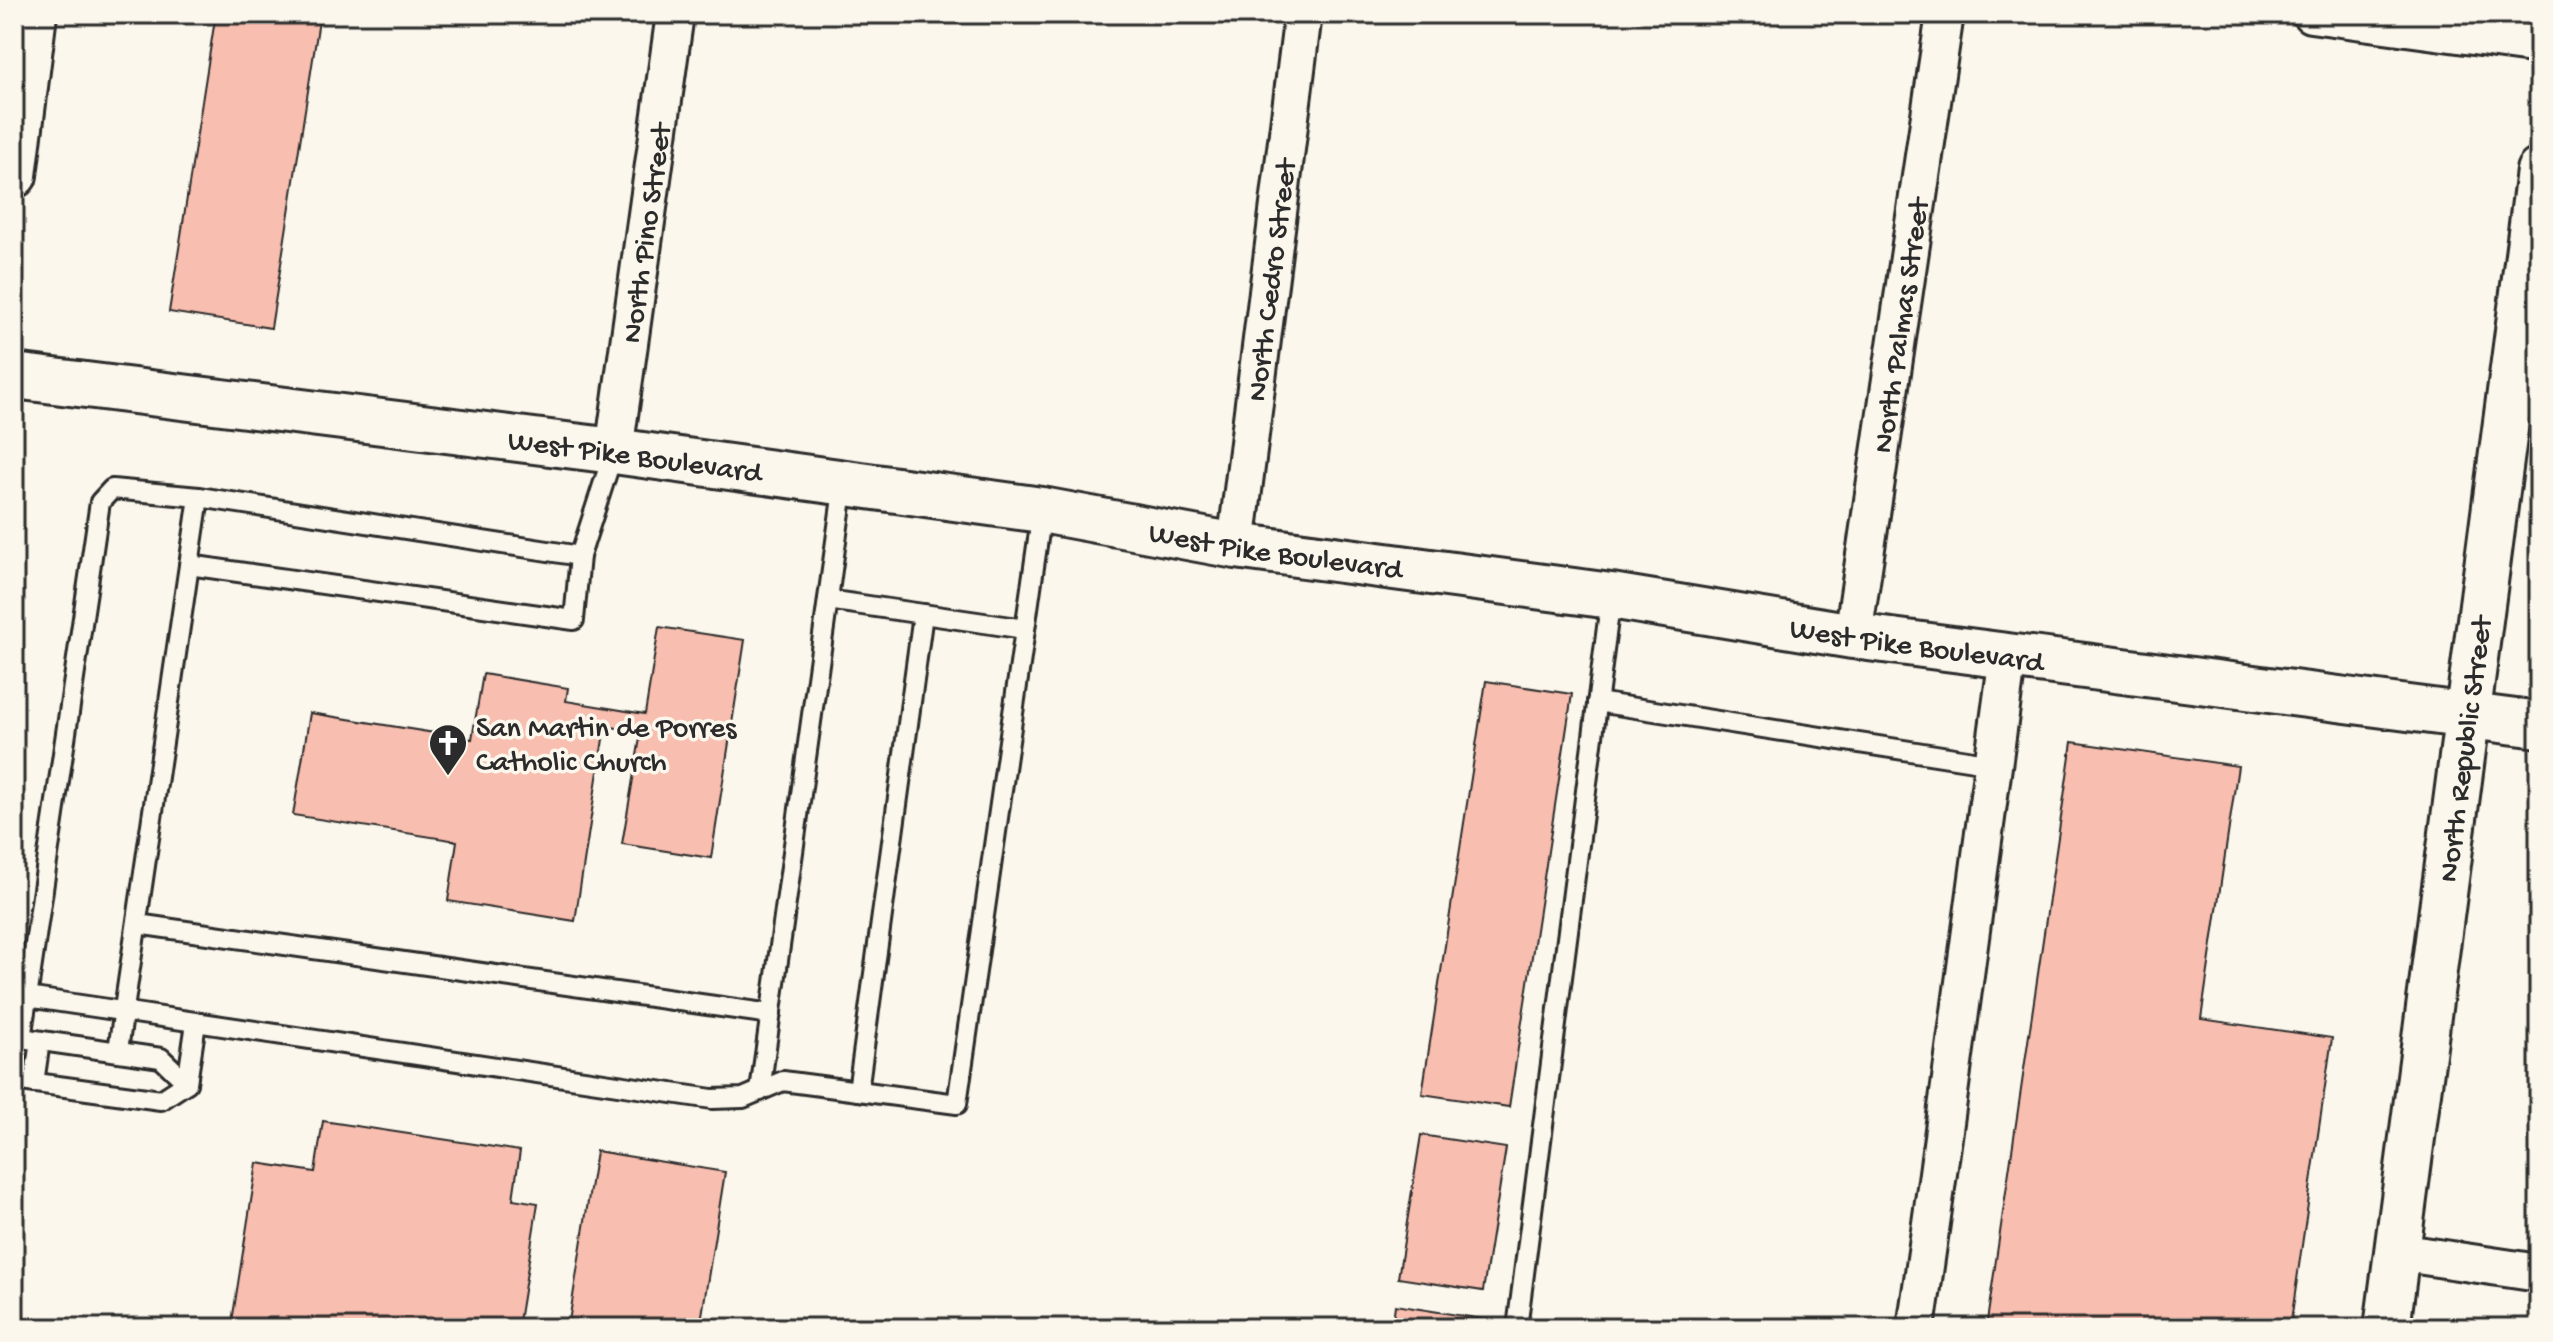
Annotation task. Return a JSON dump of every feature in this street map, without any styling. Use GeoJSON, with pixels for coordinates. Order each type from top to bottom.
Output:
{"type":"FeatureCollection","features":[{"type":"Feature","properties":{"kind":"street","name":"North Pino Street"},"geometry":{"type":"LineString","coordinates":[[614,451],[675,14]]}},
{"type":"Feature","properties":{"kind":"street","name":"North Cedro Street"},"geometry":{"type":"LineString","coordinates":[[1236,546],[1303,14]]}},
{"type":"Feature","properties":{"kind":"street","name":"North Palmas Street"},"geometry":{"type":"LineString","coordinates":[[1853,636],[1945,14]]}},
{"type":"Feature","properties":{"kind":"street"},"geometry":{"type":"LineString","coordinates":[[2311,14],[2539,45]]}},
{"type":"Feature","properties":{"kind":"street"},"geometry":{"type":"LineString","coordinates":[[14,175],[26,38]]}},
{"type":"Feature","properties":{"kind":"street","name":"North Republic Street"},"geometry":{"type":"LineString","coordinates":[[2387,1328],[2539,171]]}},
{"type":"Feature","properties":{"kind":"street","name":"West Pike Boulevard"},"geometry":{"type":"LineString","coordinates":[[14,376],[614,451],[1042,510],[1236,546],[1611,596],[1853,636],[2539,725]]}},
{"type":"Feature","properties":{"kind":"street"},"geometry":{"type":"LineString","coordinates":[[1916,1328],[2008,656]]}},
{"type":"Feature","properties":{"kind":"street"},"geometry":{"type":"LineString","coordinates":[[2397,1252],[2539,1273]]}},
{"type":"Feature","properties":{"kind":"lane"},"geometry":{"type":"LineString","coordinates":[[189,565],[574,620],[580,556],[614,451]]}},
{"type":"Feature","properties":{"kind":"lane"},"geometry":{"type":"LineString","coordinates":[[760,1091],[844,483]]}},
{"type":"Feature","properties":{"kind":"lane"},"geometry":{"type":"LineString","coordinates":[[187,1083],[161,1058],[17,1038],[27,997],[100,502],[112,489],[199,497],[580,556]]}},
{"type":"Feature","properties":{"kind":"lane"},"geometry":{"type":"LineString","coordinates":[[118,1050],[199,497]]}},
{"type":"Feature","properties":{"kind":"lane"},"geometry":{"type":"LineString","coordinates":[[27,997],[712,1099],[743,1098],[783,1081],[957,1104],[1042,510]]}},
{"type":"Feature","properties":{"kind":"lane"},"geometry":{"type":"LineString","coordinates":[[1517,1328],[1611,596]]}},
{"type":"Feature","properties":{"kind":"lane"},"geometry":{"type":"LineString","coordinates":[[828,600],[1025,629]]}},
{"type":"Feature","properties":{"kind":"lane"},"geometry":{"type":"LineString","coordinates":[[858,1091],[923,614]]}},
{"type":"Feature","properties":{"kind":"lane"},"geometry":{"type":"LineString","coordinates":[[1597,702],[1993,764]]}},
{"type":"Feature","properties":{"kind":"lane"},"geometry":{"type":"LineString","coordinates":[[137,924],[771,1014]]}},
{"type":"Feature","properties":{"kind":"lane"},"geometry":{"type":"LineString","coordinates":[[14,1080],[161,1100],[187,1083],[196,1023]]}},
{"type":"Feature","properties":{"kind":"lane"},"geometry":{"type":"LineString","coordinates":[[34,1083],[40,1041]]}},
{"type":"Feature","properties":{"kind":"building"},"geometry":{"type":"Polygon","coordinates":[[[185,14],[320,14],[271,328],[169,312],[215,19],[185,14]]]}},
{"type":"Feature","properties":{"kind":"building","name":"San Martin de Porres Catholic Church"},"geometry":{"type":"Polygon","coordinates":[[[659,627],[745,640],[711,858],[622,844],[641,732],[605,726],[575,921],[448,901],[457,841],[293,815],[310,713],[472,739],[483,674],[568,688],[566,701],[645,714],[659,627]]]}},
{"type":"Feature","properties":{"kind":"building"},"geometry":{"type":"Polygon","coordinates":[[[1486,681],[1572,694],[1509,1107],[1422,1094],[1486,681]]]}},
{"type":"Feature","properties":{"kind":"building"},"geometry":{"type":"Polygon","coordinates":[[[2072,742],[2238,766],[2201,1019],[2332,1038],[2290,1328],[1986,1328],[2072,742]]]}},
{"type":"Feature","properties":{"kind":"building"},"geometry":{"type":"Polygon","coordinates":[[[323,1121],[520,1151],[513,1199],[538,1203],[518,1328],[231,1328],[257,1163],[315,1172],[323,1121]]]}},
{"type":"Feature","properties":{"kind":"building"},"geometry":{"type":"Polygon","coordinates":[[[1421,1135],[1506,1148],[1483,1291],[1398,1278],[1421,1135]]]}},
{"type":"Feature","properties":{"kind":"building"},"geometry":{"type":"Polygon","coordinates":[[[596,1151],[725,1172],[700,1328],[568,1328],[596,1151]]]}},
{"type":"Feature","properties":{"kind":"building"},"geometry":{"type":"Polygon","coordinates":[[[1395,1305],[1489,1320],[1488,1328],[1392,1328],[1395,1305]]]}},
{"type":"Feature","properties":{"kind":"place","name":"San Martin de Porres Catholic Church"},"geometry":{"type":"Point","coordinates":[448,777]}}]}
